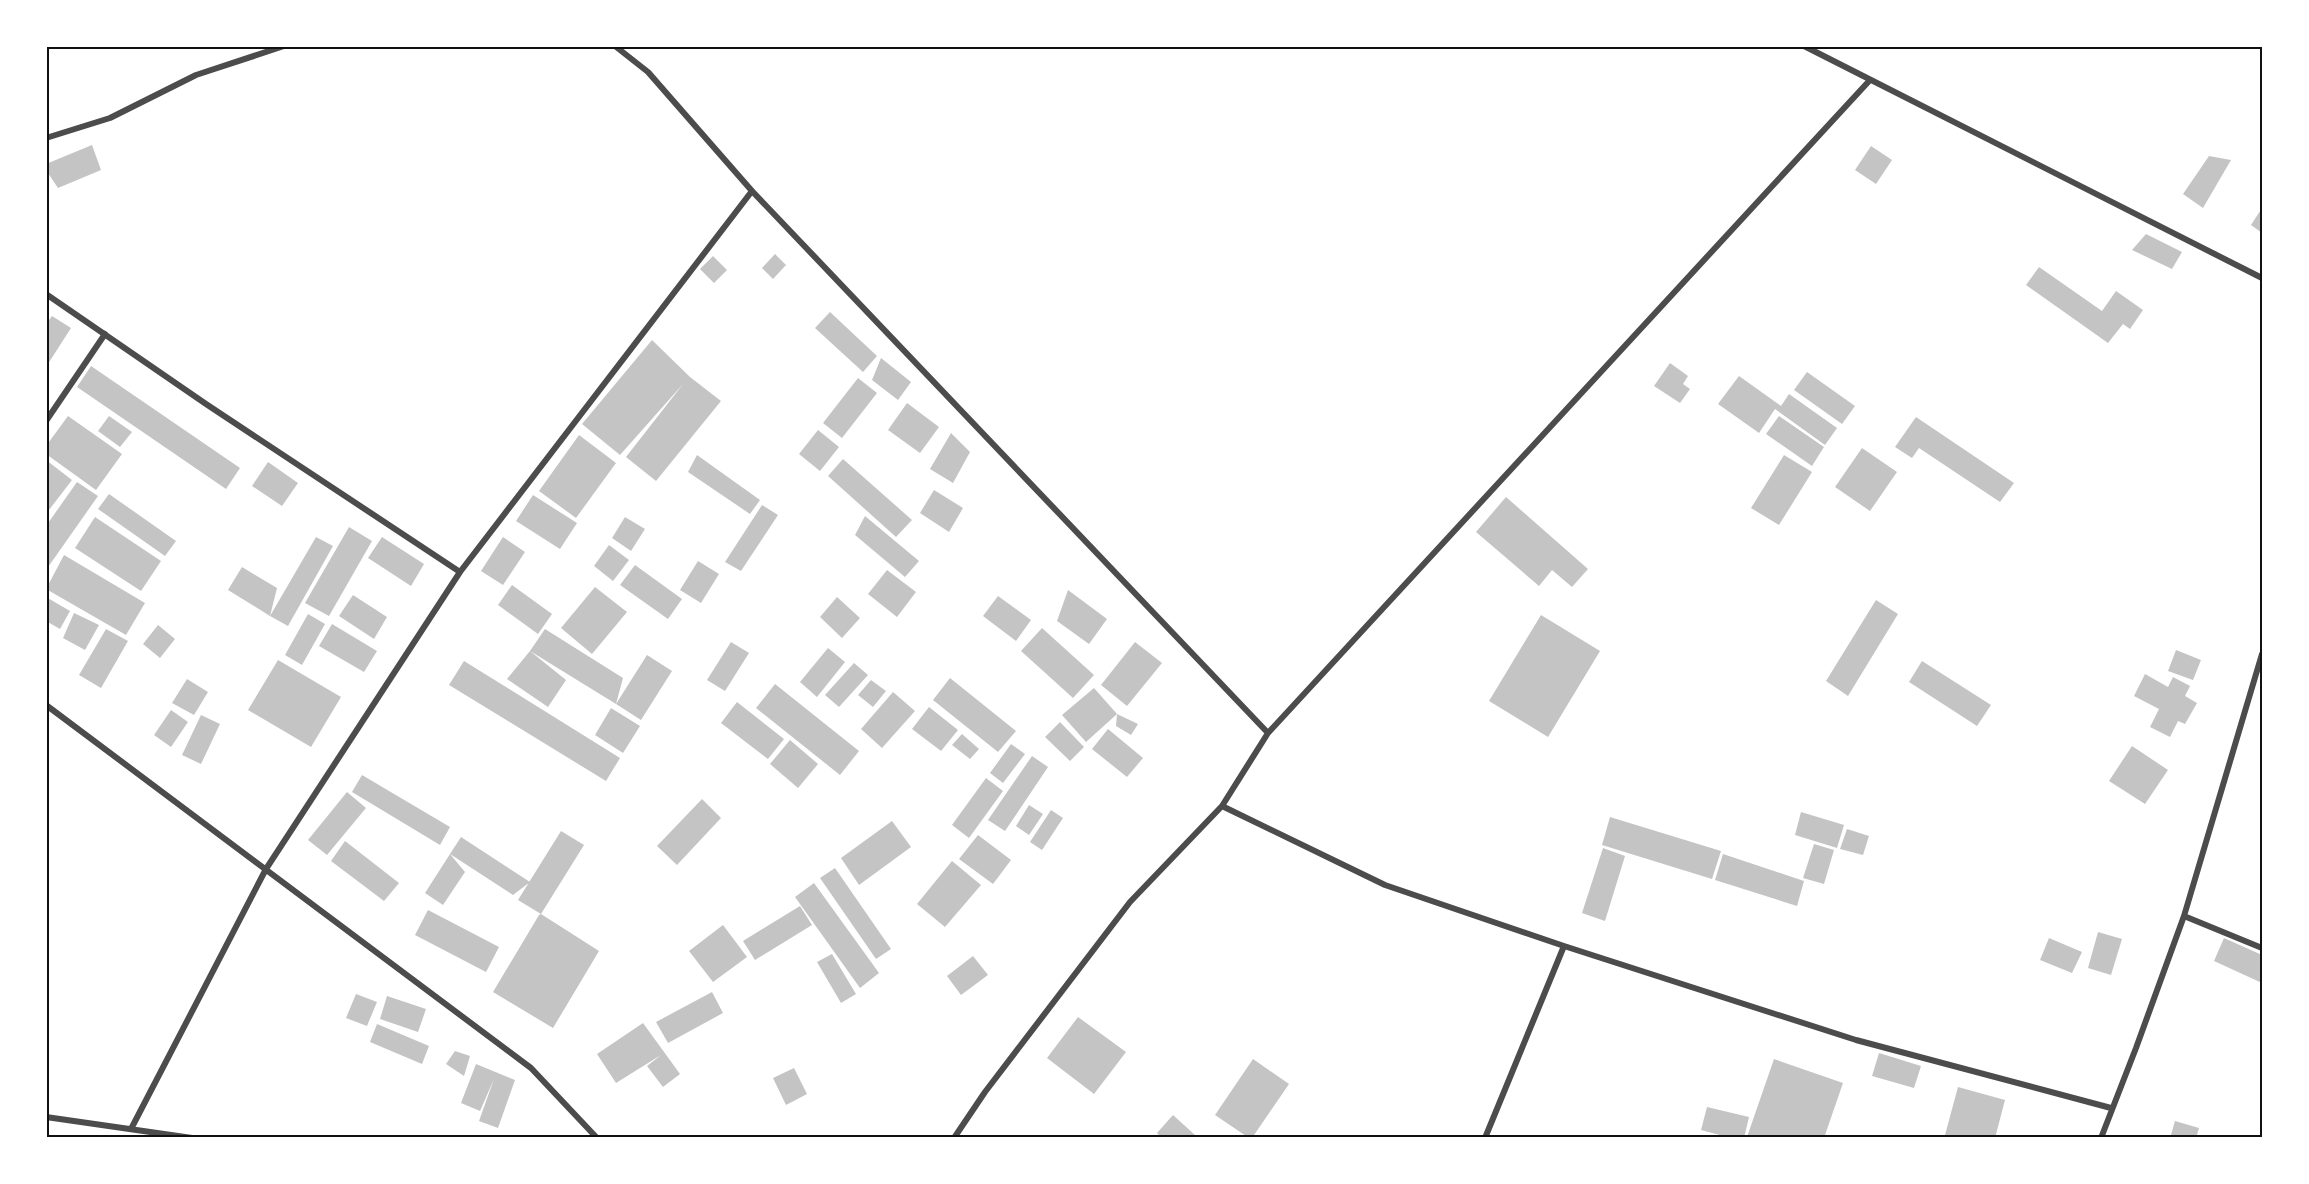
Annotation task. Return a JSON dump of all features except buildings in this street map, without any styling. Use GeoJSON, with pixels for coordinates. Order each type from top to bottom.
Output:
{"type":"FeatureCollection","features":[{"type":"Feature","properties":{"kind":"street"},"geometry":{"type":"LineString","coordinates":[[46,138],[110,118],[196,75],[284,46]]}},
{"type":"Feature","properties":{"kind":"street"},"geometry":{"type":"LineString","coordinates":[[615,46],[648,72],[752,191],[1268,733]]}},
{"type":"Feature","properties":{"kind":"street"},"geometry":{"type":"LineString","coordinates":[[1804,46],[2262,278]]}},
{"type":"Feature","properties":{"kind":"street"},"geometry":{"type":"LineString","coordinates":[[954,1137],[984,1092],[1130,902],[1222,806],[1268,733],[1870,80]]}},
{"type":"Feature","properties":{"kind":"street"},"geometry":{"type":"LineString","coordinates":[[131,1129],[266,869],[460,572],[752,191]]}},
{"type":"Feature","properties":{"kind":"street"},"geometry":{"type":"LineString","coordinates":[[46,294],[460,572]]}},
{"type":"Feature","properties":{"kind":"street"},"geometry":{"type":"LineString","coordinates":[[46,421],[105,334]]}},
{"type":"Feature","properties":{"kind":"street"},"geometry":{"type":"LineString","coordinates":[[2101,1137],[2184,916],[2262,654]]}},
{"type":"Feature","properties":{"kind":"street"},"geometry":{"type":"LineString","coordinates":[[46,705],[531,1068],[597,1137]]}},
{"type":"Feature","properties":{"kind":"street"},"geometry":{"type":"LineString","coordinates":[[1222,806],[1385,885],[1564,946],[1856,1040],[2111,1108]]}},
{"type":"Feature","properties":{"kind":"street"},"geometry":{"type":"LineString","coordinates":[[2184,916],[2262,948]]}},
{"type":"Feature","properties":{"kind":"street"},"geometry":{"type":"LineString","coordinates":[[1485,1137],[1564,946]]}},
{"type":"Feature","properties":{"kind":"street"},"geometry":{"type":"LineString","coordinates":[[46,1117],[192,1137]]}}]}
